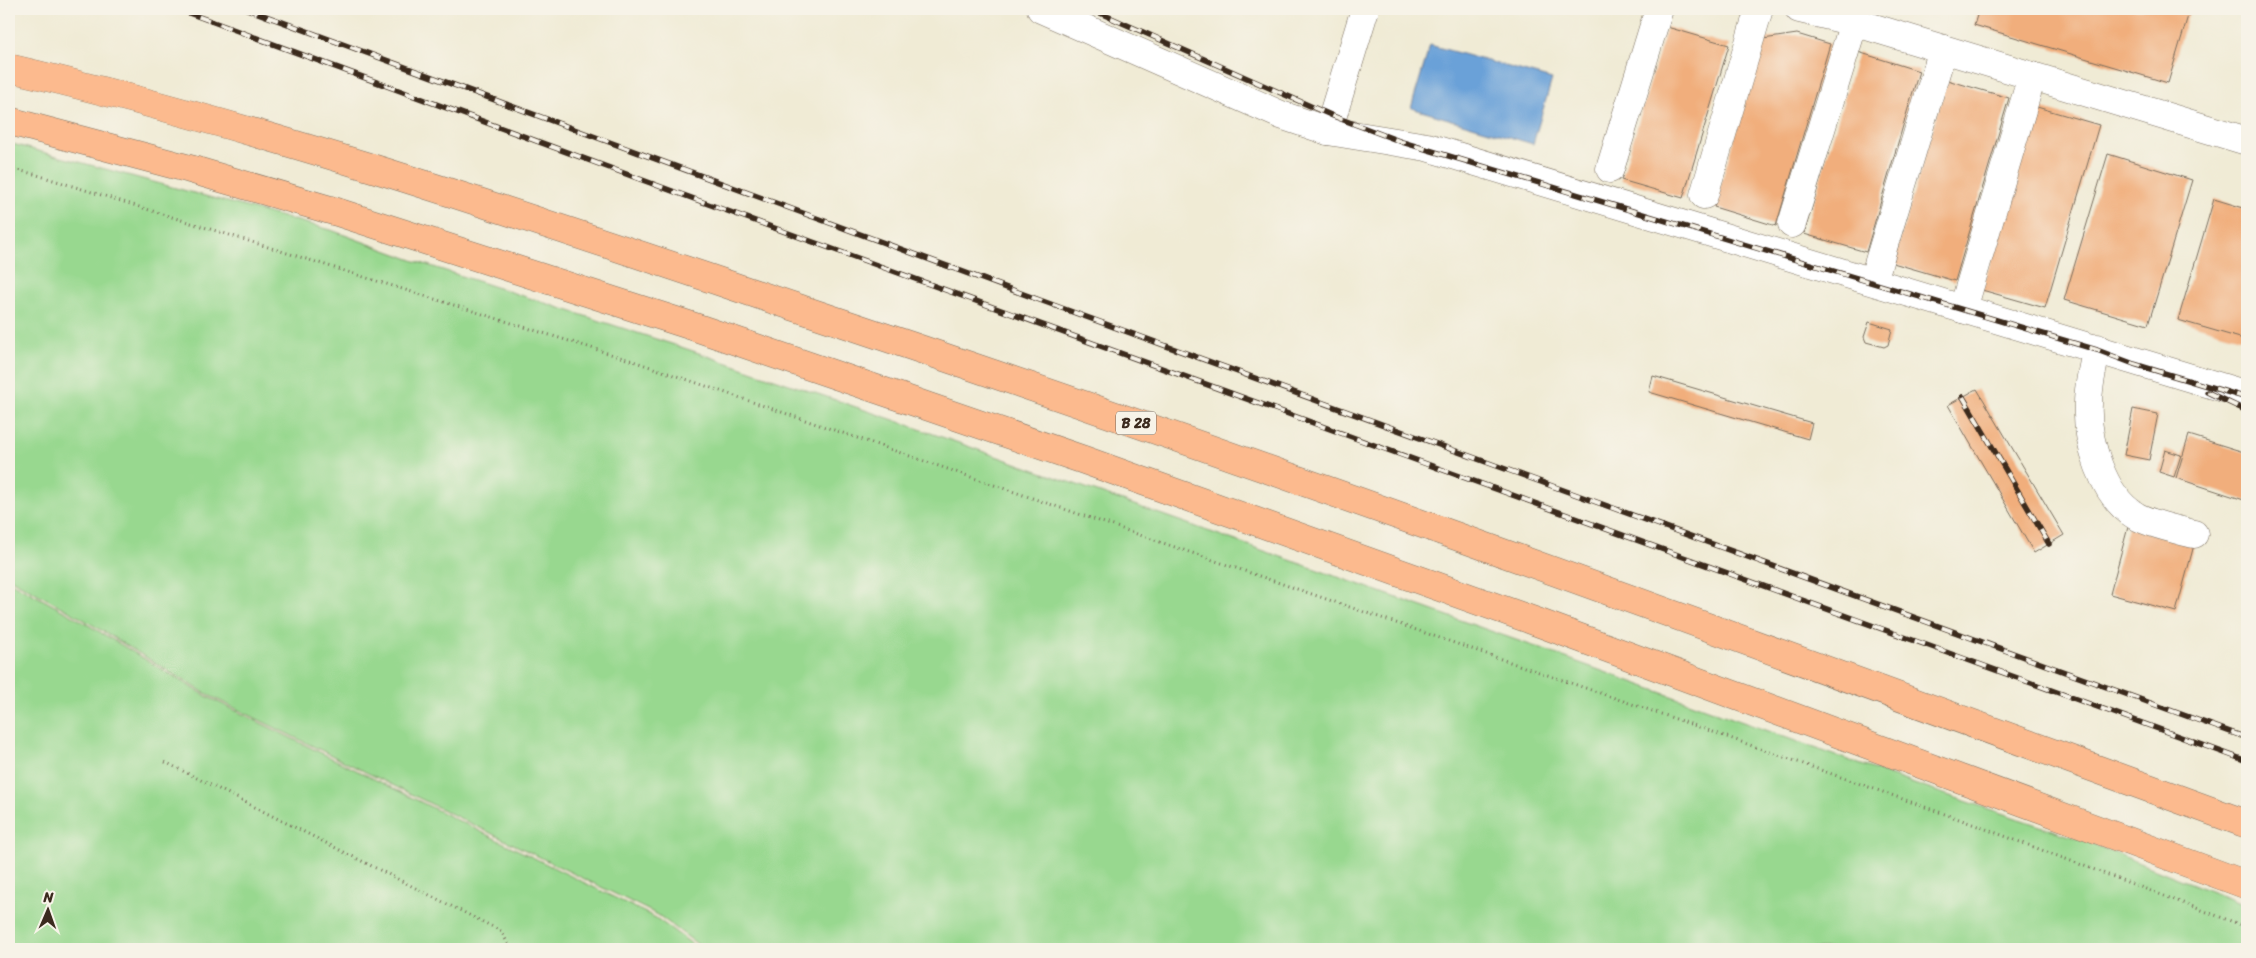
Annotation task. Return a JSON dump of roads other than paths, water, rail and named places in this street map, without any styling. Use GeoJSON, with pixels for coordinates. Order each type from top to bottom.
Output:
{"type":"FeatureCollection","features":[{"type":"Feature","properties":{"kind":"highway","name":"B 28"},"geometry":{"type":"LineString","coordinates":[[9,68],[196,116],[362,165],[891,339],[1318,487],[2247,824]]}},
{"type":"Feature","properties":{"kind":"highway"},"geometry":{"type":"LineString","coordinates":[[9,121],[190,169],[346,215],[673,320],[897,396],[1130,476],[1537,622],[2247,885]]}},
{"type":"Feature","properties":{"kind":"lane"},"geometry":{"type":"LineString","coordinates":[[1041,9],[1281,115],[1328,131],[1427,147],[2097,348],[2247,395]]}},
{"type":"Feature","properties":{"kind":"lane"},"geometry":{"type":"LineString","coordinates":[[1328,131],[1365,9]]}},
{"type":"Feature","properties":{"kind":"lane"},"geometry":{"type":"LineString","coordinates":[[1610,169],[1659,9]]}},
{"type":"Feature","properties":{"kind":"lane"},"geometry":{"type":"LineString","coordinates":[[1704,195],[1759,9]]}},
{"type":"Feature","properties":{"kind":"lane"},"geometry":{"type":"LineString","coordinates":[[1799,9],[1854,22],[2247,141]]}},
{"type":"Feature","properties":{"kind":"lane"},"geometry":{"type":"LineString","coordinates":[[1792,224],[1854,22]]}},
{"type":"Feature","properties":{"kind":"lane"},"geometry":{"type":"LineString","coordinates":[[1873,281],[1943,49]]}},
{"type":"Feature","properties":{"kind":"lane"},"geometry":{"type":"LineString","coordinates":[[1963,309],[2032,76]]}},
{"type":"Feature","properties":{"kind":"lane"},"geometry":{"type":"LineString","coordinates":[[2097,348],[2088,404],[2088,427],[2104,477],[2119,502],[2136,516],[2194,534]]}},
{"type":"Feature","properties":{"kind":"water"},"geometry":{"type":"Polygon","coordinates":[[[1430,45],[1552,79],[1533,144],[1411,108],[1430,45]]]}},
{"type":"Feature","properties":{"kind":"railway"},"geometry":{"type":"LineString","coordinates":[[178,9],[675,192],[2247,761]]}},
{"type":"Feature","properties":{"kind":"railway"},"geometry":{"type":"LineString","coordinates":[[247,9],[1067,310],[2247,738]]}},
{"type":"Feature","properties":{"kind":"railway"},"geometry":{"type":"LineString","coordinates":[[1091,9],[1333,116],[1402,142],[2097,350],[2134,364],[2247,398]]}},
{"type":"Feature","properties":{"kind":"railway"},"geometry":{"type":"LineString","coordinates":[[2207,392],[2247,411]]}},
{"type":"Feature","properties":{"kind":"railway"},"geometry":{"type":"LineString","coordinates":[[1963,397],[2049,544]]}}]}
